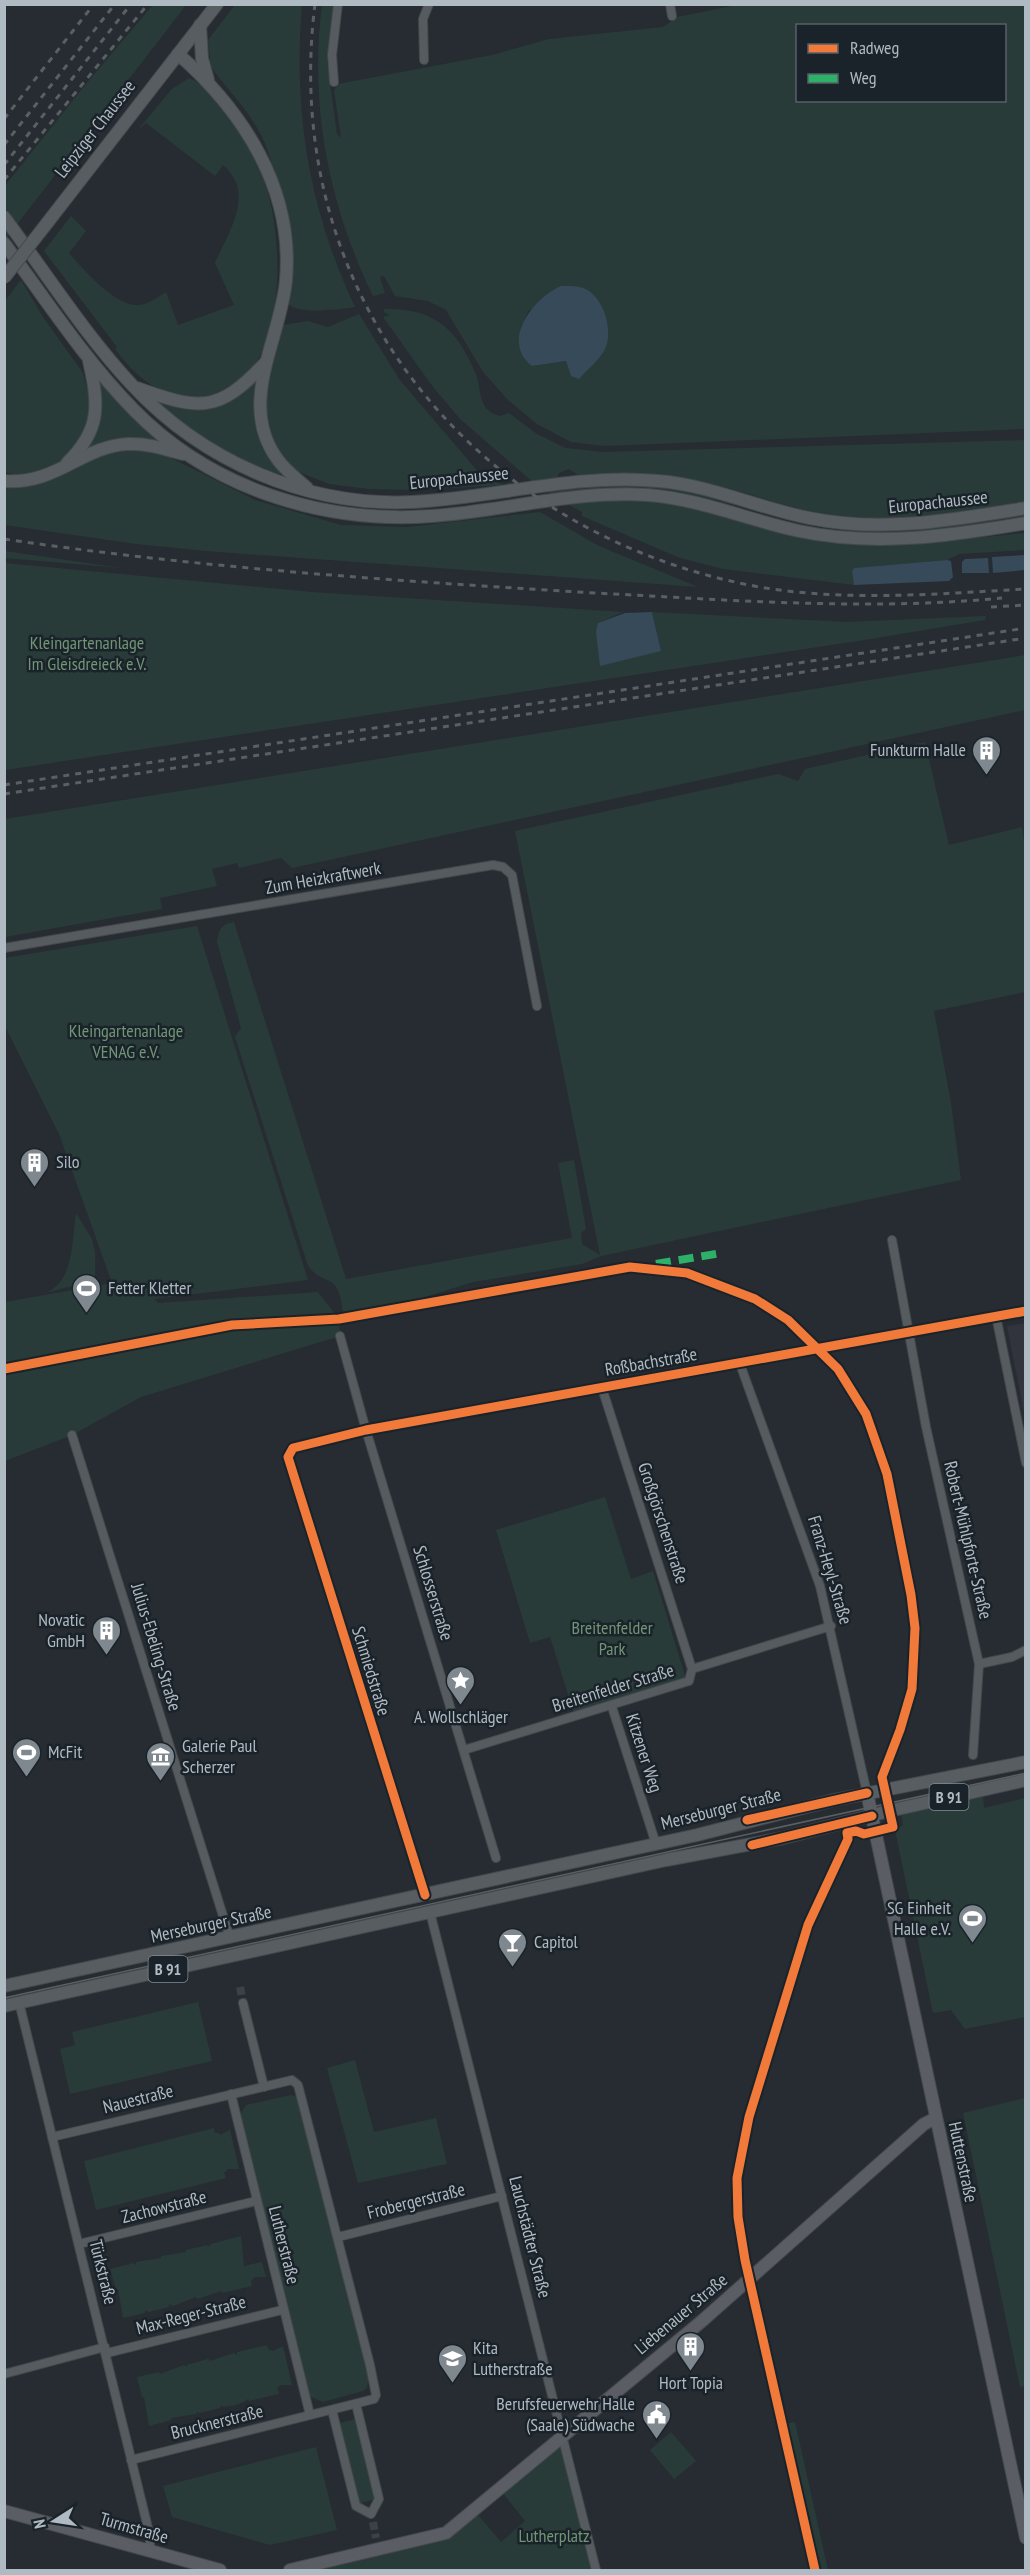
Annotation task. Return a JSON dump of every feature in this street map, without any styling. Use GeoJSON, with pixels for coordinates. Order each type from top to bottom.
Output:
{"type":"FeatureCollection","features":[{"type":"Feature","properties":{"kind":"main road","name":"Leipziger Chaussee"},"geometry":{"type":"LineString","coordinates":[[4,278],[217,4]]}},
{"type":"Feature","properties":{"kind":"main road"},"geometry":{"type":"LineString","coordinates":[[201,25],[202,58],[209,81]]}},
{"type":"Feature","properties":{"kind":"main road"},"geometry":{"type":"LineString","coordinates":[[178,54],[209,81],[234,112],[253,141],[272,184],[283,224],[286,277],[284,300],[265,363],[260,407],[264,436],[277,459],[310,491]]}},
{"type":"Feature","properties":{"kind":"main road","name":"Europachaussee"},"geometry":{"type":"LineString","coordinates":[[4,217],[133,387],[166,418],[199,442],[258,474],[310,491],[362,500],[410,502],[608,480],[658,480],[705,489],[806,518],[873,526],[940,522],[1026,508]]}},
{"type":"Feature","properties":{"kind":"main road","name":"Europachaussee"},"geometry":{"type":"LineString","coordinates":[[4,243],[88,357],[137,412],[195,458],[243,484],[279,498],[330,512],[368,517],[435,516],[627,495],[672,498],[799,531],[863,540],[917,539],[1026,523]]}},
{"type":"Feature","properties":{"kind":"main road"},"geometry":{"type":"LineString","coordinates":[[60,470],[82,449],[94,423],[96,392],[88,357]]}},
{"type":"Feature","properties":{"kind":"main road"},"geometry":{"type":"LineString","coordinates":[[133,387],[178,402],[203,404],[217,401],[242,388],[265,363]]}},
{"type":"Feature","properties":{"kind":"main road"},"geometry":{"type":"LineString","coordinates":[[4,481],[29,482],[98,452],[126,444],[142,444],[195,458]]}},
{"type":"Feature","properties":{"kind":"main road","name":"Merseburger Straße"},"geometry":{"type":"LineString","coordinates":[[4,1986],[656,1844],[867,1793],[1026,1762]]}},
{"type":"Feature","properties":{"kind":"main road","name":"Merseburger Straße"},"geometry":{"type":"LineString","coordinates":[[4,2006],[712,1850],[783,1838],[1026,1780]]}},
{"type":"Feature","properties":{"kind":"main road"},"geometry":{"type":"LineString","coordinates":[[425,1895],[430,1912]]}},
{"type":"Feature","properties":{"kind":"street"},"geometry":{"type":"LineString","coordinates":[[334,82],[332,55],[338,4]]}},
{"type":"Feature","properties":{"kind":"street"},"geometry":{"type":"LineString","coordinates":[[424,60],[423,19],[429,4]]}},
{"type":"Feature","properties":{"kind":"street"},"geometry":{"type":"LineString","coordinates":[[670,4],[672,16]]}},
{"type":"Feature","properties":{"kind":"street","name":"Zum Heizkraftwerk"},"geometry":{"type":"LineString","coordinates":[[4,948],[493,865],[504,867],[512,875],[537,1006]]}},
{"type":"Feature","properties":{"kind":"street"},"geometry":{"type":"LineString","coordinates":[[892,1240],[910,1332]]}},
{"type":"Feature","properties":{"kind":"street","name":"Roßbachstraße"},"geometry":{"type":"LineString","coordinates":[[288,1457],[293,1448],[366,1430],[1026,1311]]}},
{"type":"Feature","properties":{"kind":"street"},"geometry":{"type":"LineString","coordinates":[[996,1316],[1026,1463]]}},
{"type":"Feature","properties":{"kind":"street","name":"Robert-Mühlpforte-Straße"},"geometry":{"type":"LineString","coordinates":[[910,1332],[926,1427],[979,1664],[973,1755]]}},
{"type":"Feature","properties":{"kind":"street","name":"Schlosserstraße"},"geometry":{"type":"LineString","coordinates":[[340,1336],[366,1430],[496,1858]]}},
{"type":"Feature","properties":{"kind":"street","name":"Franz-Heyl-Straße"},"geometry":{"type":"LineString","coordinates":[[741,1364],[810,1552],[831,1626],[867,1793]]}},
{"type":"Feature","properties":{"kind":"street","name":"Großgörschenstraße"},"geometry":{"type":"LineString","coordinates":[[602,1388],[692,1669]]}},
{"type":"Feature","properties":{"kind":"street","name":"Julius-Ebeling-Straße"},"geometry":{"type":"LineString","coordinates":[[72,1435],[230,1938]]}},
{"type":"Feature","properties":{"kind":"street","name":"Schmiedstraße"},"geometry":{"type":"LineString","coordinates":[[288,1457],[425,1895]]}},
{"type":"Feature","properties":{"kind":"street","name":"Breitenfelder Straße"},"geometry":{"type":"LineString","coordinates":[[464,1750],[612,1707],[690,1681],[692,1669],[831,1626]]}},
{"type":"Feature","properties":{"kind":"street"},"geometry":{"type":"LineString","coordinates":[[979,1664],[1026,1650]]}},
{"type":"Feature","properties":{"kind":"street","name":"Kitzener Weg"},"geometry":{"type":"LineString","coordinates":[[612,1707],[656,1844]]}},
{"type":"Feature","properties":{"kind":"street","name":"Huttenstraße"},"geometry":{"type":"LineString","coordinates":[[867,1793],[1026,2538]]}},
{"type":"Feature","properties":{"kind":"street","name":"Lauchstädter Straße"},"geometry":{"type":"LineString","coordinates":[[430,1912],[597,2571]]}},
{"type":"Feature","properties":{"kind":"street","name":"Türkstraße"},"geometry":{"type":"LineString","coordinates":[[19,2002],[106,2350],[150,2536],[150,2551]]}},
{"type":"Feature","properties":{"kind":"street"},"geometry":{"type":"LineString","coordinates":[[243,2003],[264,2087]]}},
{"type":"Feature","properties":{"kind":"street"},"geometry":{"type":"LineString","coordinates":[[231,2094],[292,2080],[298,2085],[338,2237],[376,2395],[374,2399],[310,2415]]}},
{"type":"Feature","properties":{"kind":"street","name":"Nauestraße"},"geometry":{"type":"LineString","coordinates":[[52,2137],[231,2094]]}},
{"type":"Feature","properties":{"kind":"street","name":"Lutherstraße"},"geometry":{"type":"LineString","coordinates":[[231,2094],[282,2310],[310,2415]]}},
{"type":"Feature","properties":{"kind":"street","name":"Liebenauer Straße"},"geometry":{"type":"LineString","coordinates":[[293,2570],[378,2544],[446,2533],[702,2321],[924,2124],[936,2118]]}},
{"type":"Feature","properties":{"kind":"street","name":"Frobergerstraße"},"geometry":{"type":"LineString","coordinates":[[338,2237],[502,2196]]}},
{"type":"Feature","properties":{"kind":"street","name":"Zachowstraße"},"geometry":{"type":"LineString","coordinates":[[79,2244],[256,2201]]}},
{"type":"Feature","properties":{"kind":"street","name":"Max-Reger-Straße"},"geometry":{"type":"LineString","coordinates":[[4,2374],[282,2310]]}},
{"type":"Feature","properties":{"kind":"street"},"geometry":{"type":"LineString","coordinates":[[332,2410],[356,2506],[372,2518],[379,2499],[356,2404]]}},
{"type":"Feature","properties":{"kind":"street","name":"Brucknerstraße"},"geometry":{"type":"LineString","coordinates":[[131,2460],[310,2415]]}},
{"type":"Feature","properties":{"kind":"street","name":"Turmstraße"},"geometry":{"type":"LineString","coordinates":[[4,2511],[220,2571]]}},
{"type":"Feature","properties":{"kind":"shaded area"},"geometry":{"type":"Polygon","coordinates":[[[1026,1323],[1025,1418],[1007,1326],[1026,1323]]]}},
{"type":"Feature","properties":{"kind":"green space"},"geometry":{"type":"Polygon","coordinates":[[[153,5],[186,5],[5,240],[4,187],[153,5]]]}},
{"type":"Feature","properties":{"kind":"green space"},"geometry":{"type":"Polygon","coordinates":[[[235,5],[302,5],[300,83],[308,159],[326,234],[355,307],[308,310],[291,306],[287,302],[278,194],[268,152],[249,115],[207,61],[210,58],[208,40],[235,5]]]}},
{"type":"Feature","properties":{"kind":"green space"},"geometry":{"type":"Polygon","coordinates":[[[322,5],[334,5],[327,62],[337,134],[341,138],[334,90],[338,84],[492,55],[549,39],[663,27],[677,17],[737,5],[1025,5],[1025,429],[605,446],[571,442],[537,424],[508,400],[483,372],[446,310],[428,301],[395,296],[384,276],[380,277],[385,293],[373,296],[345,227],[334,191],[326,154],[318,80],[322,5]],[[597,300],[529,310],[521,327],[532,366],[566,361],[571,376],[603,352],[608,329],[597,300]]]}},
{"type":"Feature","properties":{"kind":"green space"},"geometry":{"type":"Polygon","coordinates":[[[189,78],[206,88],[220,102],[252,151],[261,170],[272,210],[277,277],[274,312],[265,345],[250,372],[228,390],[198,398],[172,395],[150,384],[132,369],[44,251],[71,216],[86,231],[69,253],[99,285],[118,299],[140,305],[166,292],[178,325],[234,305],[215,263],[237,213],[238,188],[233,176],[223,165],[215,176],[146,123],[136,132],[172,89],[189,78]]]}},
{"type":"Feature","properties":{"kind":"green space"},"geometry":{"type":"Polygon","coordinates":[[[21,280],[43,317],[83,373],[90,399],[87,425],[82,438],[60,462],[38,472],[18,475],[5,472],[4,302],[21,280]]]}},
{"type":"Feature","properties":{"kind":"green space"},"geometry":{"type":"Polygon","coordinates":[[[384,309],[416,312],[441,323],[460,343],[468,356],[484,405],[488,410],[501,416],[509,413],[537,434],[566,448],[603,452],[1025,440],[1025,501],[910,518],[864,519],[823,514],[708,483],[660,475],[611,473],[578,475],[569,469],[559,473],[557,478],[533,482],[460,419],[433,387],[383,317],[390,315],[384,312],[384,309]]]}},
{"type":"Feature","properties":{"kind":"green space"},"geometry":{"type":"Polygon","coordinates":[[[359,314],[399,379],[480,474],[475,475],[491,477],[502,485],[416,490],[369,489],[329,484],[294,470],[273,448],[262,401],[283,325],[308,321],[328,327],[359,314]]]}},
{"type":"Feature","properties":{"kind":"green space"},"geometry":{"type":"Polygon","coordinates":[[[99,379],[166,445],[89,449],[96,432],[99,379]]]}},
{"type":"Feature","properties":{"kind":"green space"},"geometry":{"type":"Polygon","coordinates":[[[256,380],[259,381],[255,406],[258,429],[267,451],[282,471],[279,476],[246,462],[214,444],[155,401],[157,398],[195,407],[256,380]]]}},
{"type":"Feature","properties":{"kind":"green space"},"geometry":{"type":"Polygon","coordinates":[[[129,447],[163,454],[255,500],[341,525],[407,527],[540,512],[599,546],[698,587],[206,551],[136,544],[5,525],[5,487],[38,484],[93,458],[129,447]]]}},
{"type":"Feature","properties":{"kind":"green space"},"geometry":{"type":"Polygon","coordinates":[[[623,484],[675,488],[829,526],[1025,512],[1025,516],[920,532],[857,532],[806,524],[706,498],[656,489],[616,488],[551,494],[546,491],[623,484]]]}},
{"type":"Feature","properties":{"kind":"green space"},"geometry":{"type":"Polygon","coordinates":[[[647,499],[697,508],[793,534],[921,543],[1025,533],[1025,550],[959,554],[947,560],[855,568],[852,571],[854,585],[723,569],[680,558],[582,516],[582,512],[565,503],[647,499]]]}},
{"type":"Feature","properties":{"kind":"green space"},"geometry":{"type":"Polygon","coordinates":[[[5,551],[122,568],[5,558],[5,551]]]}},
{"type":"Feature","properties":{"kind":"green space","name":"Kleingartenanlage Im Gleisdreieck e.V."},"geometry":{"type":"Polygon","coordinates":[[[5,563],[312,592],[623,612],[598,623],[661,651],[652,612],[846,622],[986,616],[985,620],[858,641],[5,770],[5,563]]]}},
{"type":"Feature","properties":{"kind":"green space"},"geometry":{"type":"Polygon","coordinates":[[[1025,655],[1025,710],[292,868],[281,858],[239,868],[237,863],[212,869],[217,886],[160,898],[162,909],[5,937],[5,819],[1025,655]]]}},
{"type":"Feature","properties":{"kind":"green space"},"geometry":{"type":"Polygon","coordinates":[[[925,742],[949,845],[1022,827],[1025,848],[1025,992],[934,1011],[951,1103],[961,1180],[601,1256],[582,1264],[473,1282],[415,1300],[343,1314],[335,1285],[320,1277],[308,1266],[235,1037],[241,1028],[217,942],[223,926],[234,922],[346,1279],[572,1238],[558,1163],[574,1160],[586,1229],[581,1233],[582,1244],[600,1255],[515,831],[778,774],[798,781],[805,769],[925,742]]]}},
{"type":"Feature","properties":{"kind":"green space","name":"Kleingartenanlage VENAG e.V."},"geometry":{"type":"Polygon","coordinates":[[[197,926],[308,1280],[154,1299],[158,1303],[318,1292],[339,1319],[340,1336],[141,1397],[72,1435],[5,1461],[5,1302],[112,1283],[59,1134],[5,1026],[5,958],[197,926]]]}},
{"type":"Feature","properties":{"kind":"green space"},"geometry":{"type":"Polygon","coordinates":[[[76,1213],[92,1239],[95,1252],[95,1280],[45,1293],[62,1280],[66,1270],[72,1248],[76,1213]]]}},
{"type":"Feature","properties":{"kind":"green space","name":"Breitenfelder Park"},"geometry":{"type":"Polygon","coordinates":[[[605,1497],[631,1579],[653,1571],[686,1679],[574,1713],[550,1637],[530,1643],[496,1530],[605,1497]]]}},
{"type":"Feature","properties":{"kind":"green space","name":"SG Einheit Halle e.V."},"geometry":{"type":"Polygon","coordinates":[[[983,1794],[984,1808],[1025,1798],[1025,2017],[965,2029],[951,2010],[933,2013],[895,1830],[903,1825],[901,1814],[983,1794]]]}},
{"type":"Feature","properties":{"kind":"green space"},"geometry":{"type":"Polygon","coordinates":[[[198,2002],[212,2061],[70,2094],[60,2049],[75,2045],[72,2032],[198,2002]]]}},
{"type":"Feature","properties":{"kind":"green space"},"geometry":{"type":"Polygon","coordinates":[[[355,2060],[374,2132],[436,2118],[447,2164],[358,2183],[327,2068],[355,2060]]]}},
{"type":"Feature","properties":{"kind":"green space"},"geometry":{"type":"Polygon","coordinates":[[[291,2095],[297,2097],[369,2375],[367,2388],[363,2391],[323,2402],[309,2396],[240,2115],[246,2105],[291,2095]]]}},
{"type":"Feature","properties":{"kind":"green space"},"geometry":{"type":"Polygon","coordinates":[[[1025,2098],[1026,2386],[1020,2387],[963,2113],[1025,2098]]]}},
{"type":"Feature","properties":{"kind":"green space"},"geometry":{"type":"Polygon","coordinates":[[[214,2128],[215,2133],[220,2135],[230,2130],[239,2169],[228,2169],[224,2173],[226,2178],[96,2210],[84,2161],[214,2128]]]}},
{"type":"Feature","properties":{"kind":"green space"},"geometry":{"type":"Polygon","coordinates":[[[241,2236],[244,2266],[262,2262],[266,2277],[255,2277],[251,2281],[252,2286],[222,2293],[221,2291],[197,2299],[196,2297],[173,2306],[169,2304],[169,2307],[149,2312],[145,2310],[145,2313],[123,2318],[118,2289],[116,2289],[110,2269],[133,2263],[136,2265],[136,2262],[161,2258],[161,2256],[186,2252],[186,2250],[207,2245],[208,2247],[211,2244],[241,2236]]]}},
{"type":"Feature","properties":{"kind":"green space"},"geometry":{"type":"Polygon","coordinates":[[[267,2345],[268,2349],[273,2351],[283,2346],[292,2385],[281,2385],[277,2388],[279,2394],[249,2401],[248,2399],[235,2405],[220,2406],[220,2408],[199,2413],[198,2411],[196,2414],[171,2418],[171,2420],[149,2426],[144,2397],[142,2397],[137,2377],[159,2372],[160,2374],[184,2365],[187,2367],[187,2365],[208,2359],[210,2361],[234,2353],[237,2355],[237,2352],[267,2345]]]}},
{"type":"Feature","properties":{"kind":"green space"},"geometry":{"type":"Polygon","coordinates":[[[355,2419],[375,2496],[373,2500],[360,2503],[357,2500],[339,2427],[340,2423],[355,2419]]]}},
{"type":"Feature","properties":{"kind":"green space"},"geometry":{"type":"Polygon","coordinates":[[[795,2422],[828,2570],[817,2570],[784,2424],[795,2422]]]}},
{"type":"Feature","properties":{"kind":"green space"},"geometry":{"type":"Polygon","coordinates":[[[671,2432],[696,2461],[674,2479],[650,2450],[671,2432]]]}},
{"type":"Feature","properties":{"kind":"green space","name":"Lutherplatz"},"geometry":{"type":"Polygon","coordinates":[[[562,2435],[596,2570],[295,2570],[446,2533],[474,2510],[501,2542],[525,2521],[499,2488],[562,2435]]]}},
{"type":"Feature","properties":{"kind":"green space"},"geometry":{"type":"Polygon","coordinates":[[[316,2447],[337,2530],[270,2545],[172,2517],[163,2486],[316,2447]]]}},
{"type":"Feature","properties":{"kind":"water"},"geometry":{"type":"Polygon","coordinates":[[[561,286],[586,289],[595,296],[600,302],[608,327],[607,344],[604,351],[579,379],[571,376],[566,361],[532,366],[523,356],[519,345],[524,321],[531,310],[550,292],[561,286]]]}},
{"type":"Feature","properties":{"kind":"water"},"geometry":{"type":"Polygon","coordinates":[[[1025,555],[1025,570],[993,573],[992,557],[1025,555]]]}},
{"type":"Feature","properties":{"kind":"water"},"geometry":{"type":"Polygon","coordinates":[[[988,558],[989,573],[962,573],[962,562],[965,559],[988,558]]]}},
{"type":"Feature","properties":{"kind":"water"},"geometry":{"type":"Polygon","coordinates":[[[951,561],[953,577],[949,581],[854,585],[852,571],[854,568],[951,561]]]}},
{"type":"Feature","properties":{"kind":"water"},"geometry":{"type":"Polygon","coordinates":[[[652,612],[661,651],[600,666],[596,632],[598,623],[625,613],[652,612]]]}},
{"type":"Feature","properties":{"kind":"tunnel"},"geometry":{"type":"LineString","coordinates":[[240,1987],[243,2003]]}},
{"type":"Feature","properties":{"kind":"tunnel"},"geometry":{"type":"LineString","coordinates":[[373,2522],[376,2538]]}},
{"type":"Feature","properties":{"kind":"tram line"},"geometry":{"type":"LineString","coordinates":[[4,1998],[1026,1773]]}},
{"type":"Feature","properties":{"kind":"railway"},"geometry":{"type":"LineString","coordinates":[[4,119],[94,4]]}},
{"type":"Feature","properties":{"kind":"railway"},"geometry":{"type":"LineString","coordinates":[[4,145],[115,4]]}},
{"type":"Feature","properties":{"kind":"railway"},"geometry":{"type":"LineString","coordinates":[[4,165],[131,4]]}},
{"type":"Feature","properties":{"kind":"railway"},"geometry":{"type":"LineString","coordinates":[[4,180],[148,4]]}},
{"type":"Feature","properties":{"kind":"railway"},"geometry":{"type":"LineString","coordinates":[[315,4],[312,109],[328,207],[362,298],[413,380],[478,451],[556,510],[645,554],[744,584],[814,594],[849,595],[920,595],[1026,589]]}},
{"type":"Feature","properties":{"kind":"railway"},"geometry":{"type":"LineString","coordinates":[[4,539],[225,566],[595,593],[849,604],[900,604],[1002,598]]}},
{"type":"Feature","properties":{"kind":"railway"},"geometry":{"type":"LineString","coordinates":[[991,607],[1026,605]]}},
{"type":"Feature","properties":{"kind":"railway"},"geometry":{"type":"LineString","coordinates":[[4,785],[1026,628]]}},
{"type":"Feature","properties":{"kind":"railway"},"geometry":{"type":"LineString","coordinates":[[4,794],[1026,638]]}},
{"type":"Feature","properties":{"kind":"marked path"},"geometry":{"type":"LineString","coordinates":[[656,1264],[721,1253]]}},
{"type":"Feature","properties":{"kind":"cycle path"},"geometry":{"type":"LineString","coordinates":[[4,1369],[232,1325],[339,1319],[630,1267],[687,1273],[755,1299],[788,1320],[838,1369],[866,1414],[887,1474],[911,1595],[915,1628],[912,1689],[900,1730],[882,1777],[893,1827],[864,1834],[856,1831],[847,1833],[848,1839],[808,1925],[749,2117],[737,2178],[738,2217],[745,2260],[815,2570]]}},
{"type":"Feature","properties":{"kind":"cycle path"},"geometry":{"type":"LineString","coordinates":[[425,1895],[288,1457],[293,1448],[366,1430],[1026,1311]]}},
{"type":"Feature","properties":{"kind":"cycle path"},"geometry":{"type":"LineString","coordinates":[[747,1820],[867,1793]]}},
{"type":"Feature","properties":{"kind":"cycle path"},"geometry":{"type":"LineString","coordinates":[[752,1845],[872,1816]]}},
{"type":"Feature","properties":{"kind":"place","name":"Funkturm Halle"},"geometry":{"type":"Point","coordinates":[987,776]}},
{"type":"Feature","properties":{"kind":"place","name":"Silo"},"geometry":{"type":"Point","coordinates":[35,1188]}},
{"type":"Feature","properties":{"kind":"place","name":"Fetter Kletter"},"geometry":{"type":"Point","coordinates":[87,1314]}},
{"type":"Feature","properties":{"kind":"place","name":"Novatic GmbH"},"geometry":{"type":"Point","coordinates":[106,1656]}},
{"type":"Feature","properties":{"kind":"place","name":"A. Wollschläger"},"geometry":{"type":"Point","coordinates":[461,1706]}},
{"type":"Feature","properties":{"kind":"place","name":"McFit"},"geometry":{"type":"Point","coordinates":[27,1778]}},
{"type":"Feature","properties":{"kind":"place","name":"Galerie Paul Scherzer"},"geometry":{"type":"Point","coordinates":[161,1782]}},
{"type":"Feature","properties":{"kind":"place","name":"SG Einheit Halle e.V."},"geometry":{"type":"Point","coordinates":[972,1944]}},
{"type":"Feature","properties":{"kind":"place","name":"Capitol"},"geometry":{"type":"Point","coordinates":[513,1968]}},
{"type":"Feature","properties":{"kind":"place","name":"Hort Topia"},"geometry":{"type":"Point","coordinates":[691,2372]}},
{"type":"Feature","properties":{"kind":"place","name":"Kita Lutherstraße"},"geometry":{"type":"Point","coordinates":[452,2384]}},
{"type":"Feature","properties":{"kind":"place","name":"Berufsfeuerwehr Halle (Saale) Südwache"},"geometry":{"type":"Point","coordinates":[656,2440]}}]}
